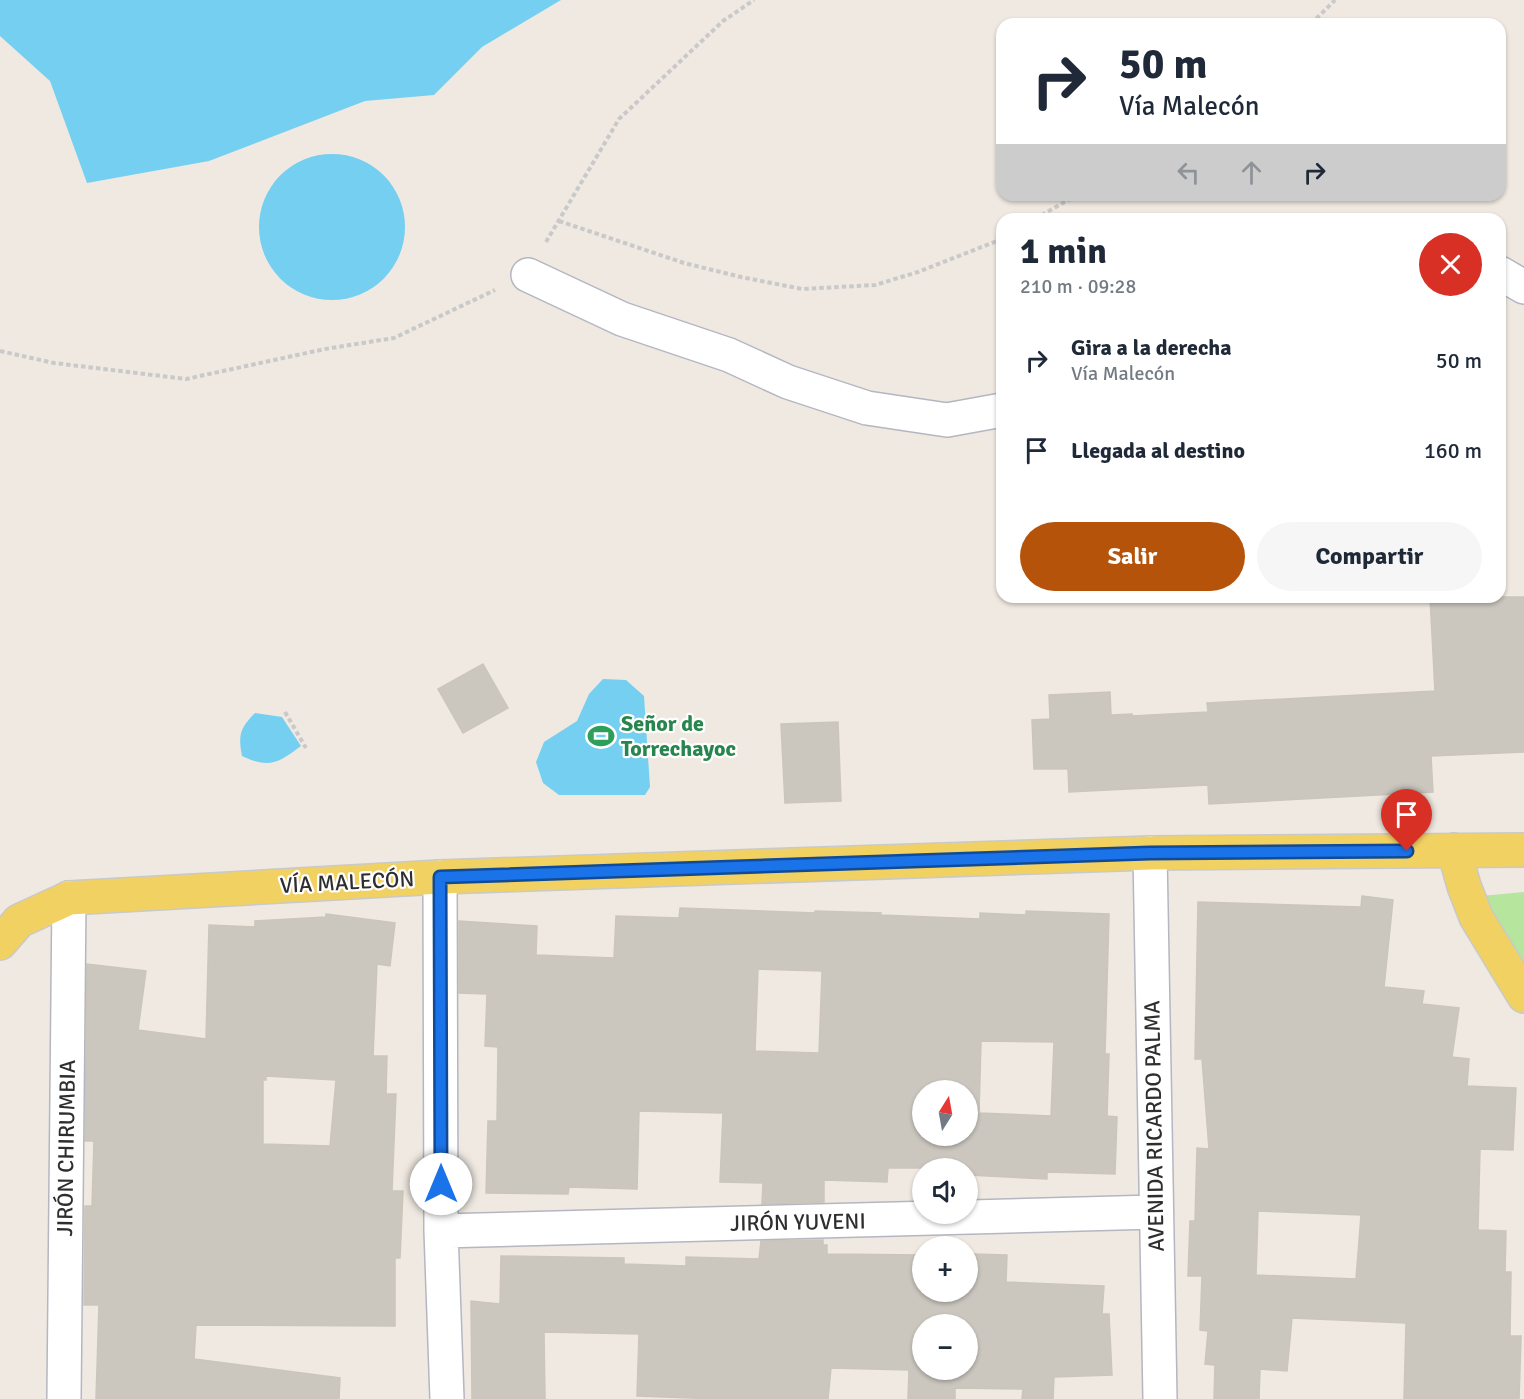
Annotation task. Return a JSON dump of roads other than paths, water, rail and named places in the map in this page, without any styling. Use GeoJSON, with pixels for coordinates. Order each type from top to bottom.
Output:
{"type":"FeatureCollection","features":[{"type":"Feature","properties":{"kind":"main road"},"geometry":{"type":"LineString","coordinates":[[1454,850],[1476,917],[1524,996]]}},
{"type":"Feature","properties":{"kind":"main road","name":"VÍA MALECÓN"},"geometry":{"type":"LineString","coordinates":[[69,898],[440,877],[1150,853],[1524,850]]}},
{"type":"Feature","properties":{"kind":"main road"},"geometry":{"type":"LineString","coordinates":[[0,943],[19,921],[69,898]]}},
{"type":"Feature","properties":{"kind":"street"},"geometry":{"type":"LineString","coordinates":[[528,275],[622,319],[710,348],[788,382],[867,408],[947,420],[996,411]]}},
{"type":"Feature","properties":{"kind":"street"},"geometry":{"type":"LineString","coordinates":[[1506,276],[1524,287]]}},
{"type":"Feature","properties":{"kind":"street","name":"AVENIDA RICARDO PALMA"},"geometry":{"type":"LineString","coordinates":[[1150,853],[1160,1399]]}},
{"type":"Feature","properties":{"kind":"street"},"geometry":{"type":"LineString","coordinates":[[440,877],[441,1231],[447,1399]]}},
{"type":"Feature","properties":{"kind":"street","name":"JIRÓN CHIRUMBIA"},"geometry":{"type":"LineString","coordinates":[[64,1399],[69,898]]}},
{"type":"Feature","properties":{"kind":"street","name":"JIRÓN YUVENI"},"geometry":{"type":"LineString","coordinates":[[441,1231],[1155,1212]]}},
{"type":"Feature","properties":{"kind":"water"},"geometry":{"type":"Polygon","coordinates":[[[0,0],[561,0],[482,47],[434,95],[365,101],[209,161],[87,183],[50,81],[0,36],[0,0]]]}},
{"type":"Feature","properties":{"kind":"water"},"geometry":{"type":"Polygon","coordinates":[[[332,154],[360,159],[384,175],[400,199],[405,227],[400,255],[384,279],[360,295],[332,300],[304,295],[280,279],[264,255],[259,227],[264,199],[280,175],[304,159],[332,154]]]}},
{"type":"Feature","properties":{"kind":"water","name":"Señor de Torrechayoc"},"geometry":{"type":"Polygon","coordinates":[[[603,679],[626,680],[644,696],[650,787],[645,795],[559,795],[543,783],[536,762],[544,742],[577,721],[589,694],[603,679]]]}},
{"type":"Feature","properties":{"kind":"water"},"geometry":{"type":"Polygon","coordinates":[[[255,713],[282,717],[301,746],[286,757],[273,762],[260,762],[242,756],[241,732],[255,713]]]}},
{"type":"Feature","properties":{"kind":"place","name":"Señor de Torrechayoc"},"geometry":{"type":"Point","coordinates":[601,736]}}]}
